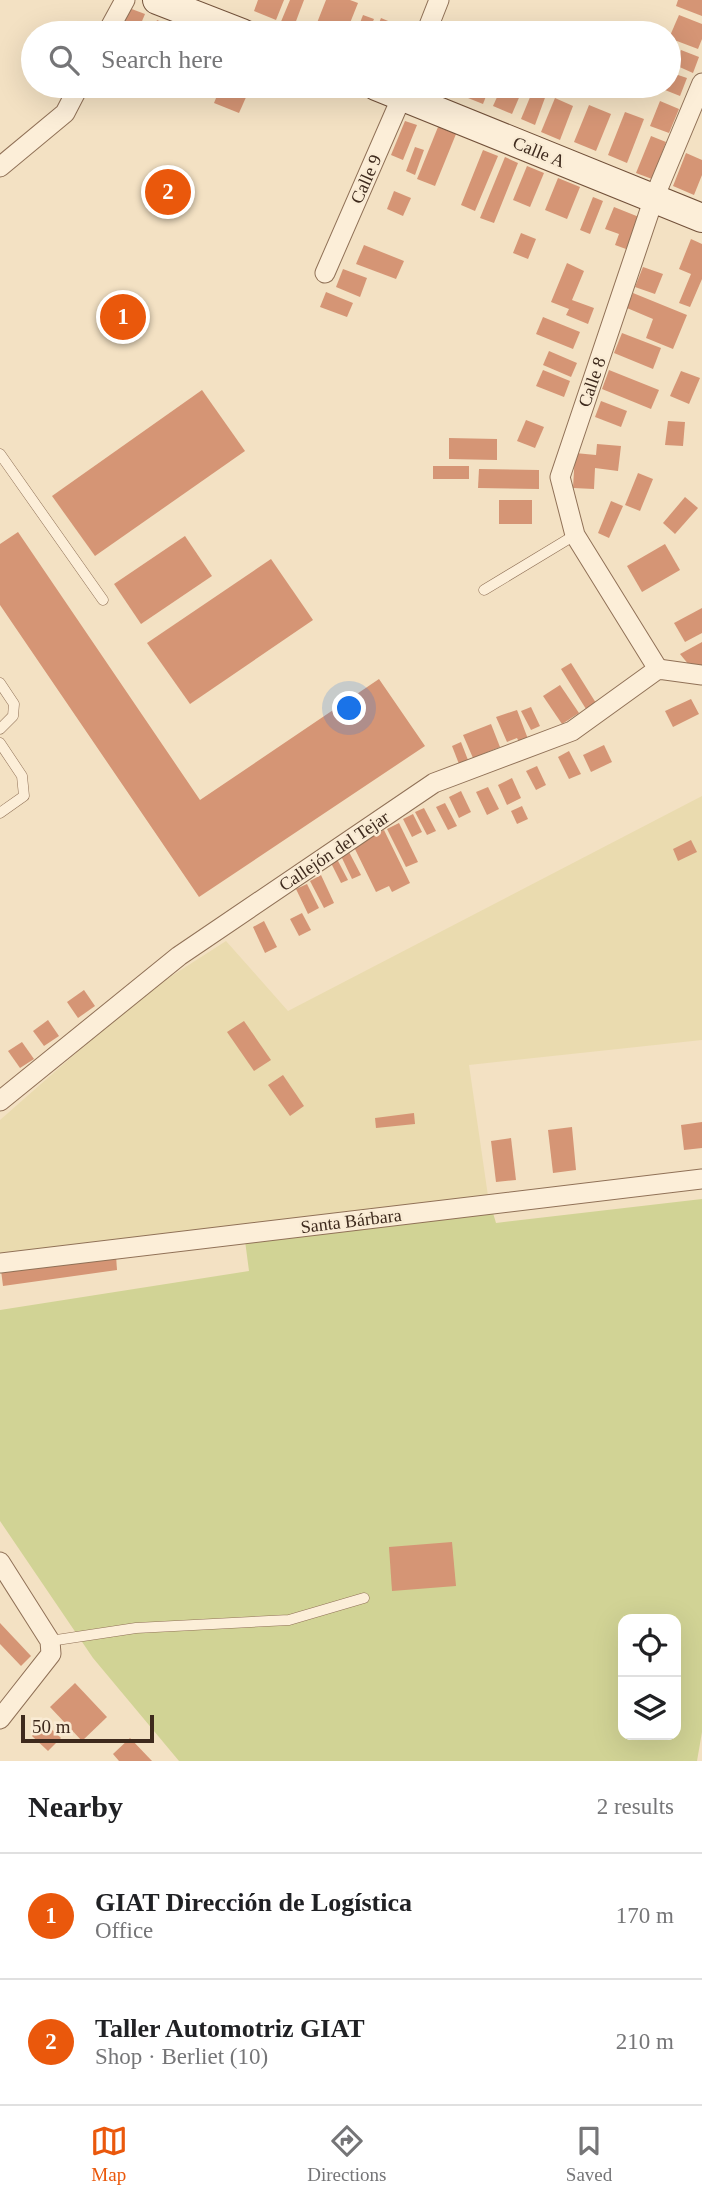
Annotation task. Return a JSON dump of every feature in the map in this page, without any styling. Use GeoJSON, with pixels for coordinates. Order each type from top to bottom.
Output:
{"type":"FeatureCollection","features":[{"type":"Feature","properties":{"kind":"street"},"geometry":{"type":"LineString","coordinates":[[114,21],[125,0]]}},
{"type":"Feature","properties":{"kind":"street"},"geometry":{"type":"LineString","coordinates":[[157,0],[211,21]]}},
{"type":"Feature","properties":{"kind":"street"},"geometry":{"type":"LineString","coordinates":[[431,21],[439,0]]}},
{"type":"Feature","properties":{"kind":"street","name":"Calle 8"},"geometry":{"type":"LineString","coordinates":[[658,669],[575,535],[560,477],[654,198],[702,83]]}},
{"type":"Feature","properties":{"kind":"street"},"geometry":{"type":"LineString","coordinates":[[0,167],[65,113],[73,98]]}},
{"type":"Feature","properties":{"kind":"street","name":"Calle 9"},"geometry":{"type":"LineString","coordinates":[[325,273],[401,98]]}},
{"type":"Feature","properties":{"kind":"street","name":"Calle A"},"geometry":{"type":"LineString","coordinates":[[420,98],[702,218]]}},
{"type":"Feature","properties":{"kind":"street"},"geometry":{"type":"LineString","coordinates":[[658,669],[702,675]]}},
{"type":"Feature","properties":{"kind":"street","name":"Callejón del Tejar"},"geometry":{"type":"LineString","coordinates":[[0,1101],[179,956],[434,783],[572,731],[658,669]]}},
{"type":"Feature","properties":{"kind":"street","name":"Santa Bárbara"},"geometry":{"type":"LineString","coordinates":[[0,1264],[702,1179]]}},
{"type":"Feature","properties":{"kind":"street"},"geometry":{"type":"LineString","coordinates":[[0,1562],[50,1648],[0,1719]]}},
{"type":"Feature","properties":{"kind":"lane"},"geometry":{"type":"LineString","coordinates":[[0,454],[103,600]]}},
{"type":"Feature","properties":{"kind":"lane"},"geometry":{"type":"LineString","coordinates":[[484,590],[575,535]]}},
{"type":"Feature","properties":{"kind":"lane"},"geometry":{"type":"LineString","coordinates":[[0,683],[14,704],[13,716],[0,729]]}},
{"type":"Feature","properties":{"kind":"lane"},"geometry":{"type":"LineString","coordinates":[[0,743],[22,776],[24,796],[0,813]]}},
{"type":"Feature","properties":{"kind":"lane"},"geometry":{"type":"LineString","coordinates":[[50,1648],[136,1628],[289,1620],[364,1598]]}},
{"type":"Feature","properties":{"kind":"shaded area"},"geometry":{"type":"Polygon","coordinates":[[[702,796],[702,1040],[469,1065],[488,1196],[0,1259],[0,1120],[142,995],[226,941],[288,1011],[702,796]]]}},
{"type":"Feature","properties":{"kind":"green space"},"geometry":{"type":"Polygon","coordinates":[[[488,1196],[496,1223],[702,1199],[702,1732],[697,1761],[179,1761],[93,1658],[0,1521],[0,1310],[249,1271],[244,1233],[488,1196]]]}},
{"type":"Feature","properties":{"kind":"building"},"geometry":{"type":"Polygon","coordinates":[[[258,0],[284,0],[276,20],[254,11],[258,0]]]}},
{"type":"Feature","properties":{"kind":"building"},"geometry":{"type":"Polygon","coordinates":[[[290,0],[304,0],[296,21],[281,21],[290,0]]]}},
{"type":"Feature","properties":{"kind":"building"},"geometry":{"type":"Polygon","coordinates":[[[326,0],[350,0],[358,3],[351,21],[318,21],[326,0]]]}},
{"type":"Feature","properties":{"kind":"building"},"geometry":{"type":"Polygon","coordinates":[[[678,0],[702,0],[702,16],[676,6],[678,0]]]}},
{"type":"Feature","properties":{"kind":"building"},"geometry":{"type":"Polygon","coordinates":[[[129,8],[145,14],[142,21],[124,21],[129,8]]]}},
{"type":"Feature","properties":{"kind":"building"},"geometry":{"type":"Polygon","coordinates":[[[363,15],[374,19],[373,21],[361,21],[363,15]]]}},
{"type":"Feature","properties":{"kind":"building"},"geometry":{"type":"Polygon","coordinates":[[[679,15],[702,24],[702,39],[698,49],[681,43],[681,21],[676,21],[679,15]]]}},
{"type":"Feature","properties":{"kind":"building"},"geometry":{"type":"Polygon","coordinates":[[[681,50],[699,57],[693,73],[681,68],[681,50]]]}},
{"type":"Feature","properties":{"kind":"building"},"geometry":{"type":"Polygon","coordinates":[[[681,76],[687,78],[681,93],[681,76]]]}},
{"type":"Feature","properties":{"kind":"building"},"geometry":{"type":"Polygon","coordinates":[[[216,98],[246,98],[239,113],[214,103],[216,98]]]}},
{"type":"Feature","properties":{"kind":"building"},"geometry":{"type":"Polygon","coordinates":[[[468,98],[485,98],[483,104],[468,98]]]}},
{"type":"Feature","properties":{"kind":"building"},"geometry":{"type":"Polygon","coordinates":[[[497,98],[519,98],[512,114],[493,106],[497,98]]]}},
{"type":"Feature","properties":{"kind":"building"},"geometry":{"type":"Polygon","coordinates":[[[530,98],[545,98],[535,125],[521,119],[530,98]]]}},
{"type":"Feature","properties":{"kind":"building"},"geometry":{"type":"Polygon","coordinates":[[[555,98],[573,106],[560,140],[541,132],[555,98]]]}},
{"type":"Feature","properties":{"kind":"building"},"geometry":{"type":"Polygon","coordinates":[[[660,101],[679,109],[669,133],[650,126],[660,101]]]}},
{"type":"Feature","properties":{"kind":"building"},"geometry":{"type":"Polygon","coordinates":[[[589,105],[611,114],[596,151],[574,142],[589,105]]]}},
{"type":"Feature","properties":{"kind":"building"},"geometry":{"type":"Polygon","coordinates":[[[625,112],[644,119],[627,163],[608,155],[625,112]]]}},
{"type":"Feature","properties":{"kind":"building"},"geometry":{"type":"Polygon","coordinates":[[[405,121],[417,125],[403,160],[391,155],[405,121]]]}},
{"type":"Feature","properties":{"kind":"building"},"geometry":{"type":"Polygon","coordinates":[[[438,127],[456,134],[435,186],[417,179],[438,127]]]}},
{"type":"Feature","properties":{"kind":"building"},"geometry":{"type":"Polygon","coordinates":[[[651,136],[666,142],[652,179],[636,173],[651,136]]]}},
{"type":"Feature","properties":{"kind":"building"},"geometry":{"type":"Polygon","coordinates":[[[415,147],[424,150],[415,175],[406,171],[415,147]]]}},
{"type":"Feature","properties":{"kind":"building"},"geometry":{"type":"Polygon","coordinates":[[[483,150],[498,156],[475,211],[461,205],[483,150]]]}},
{"type":"Feature","properties":{"kind":"building"},"geometry":{"type":"Polygon","coordinates":[[[686,153],[702,160],[702,175],[694,195],[673,186],[686,153]]]}},
{"type":"Feature","properties":{"kind":"building"},"geometry":{"type":"Polygon","coordinates":[[[505,157],[518,163],[494,223],[480,218],[505,157]]]}},
{"type":"Feature","properties":{"kind":"building"},"geometry":{"type":"Polygon","coordinates":[[[527,166],[544,173],[530,207],[513,200],[527,166]]]}},
{"type":"Feature","properties":{"kind":"building"},"geometry":{"type":"Polygon","coordinates":[[[558,178],[580,187],[567,219],[545,210],[558,178]]]}},
{"type":"Feature","properties":{"kind":"building"},"geometry":{"type":"Polygon","coordinates":[[[394,191],[411,198],[403,216],[387,209],[394,191]]]}},
{"type":"Feature","properties":{"kind":"building"},"geometry":{"type":"Polygon","coordinates":[[[593,197],[603,201],[590,234],[580,230],[593,197]]]}},
{"type":"Feature","properties":{"kind":"building"},"geometry":{"type":"Polygon","coordinates":[[[614,207],[639,217],[626,249],[615,245],[619,234],[605,229],[614,207]]]}},
{"type":"Feature","properties":{"kind":"building"},"geometry":{"type":"Polygon","coordinates":[[[521,233],[536,239],[528,259],[513,253],[521,233]]]}},
{"type":"Feature","properties":{"kind":"building"},"geometry":{"type":"Polygon","coordinates":[[[691,239],[702,244],[702,279],[690,307],[679,303],[691,274],[679,269],[691,239]]]}},
{"type":"Feature","properties":{"kind":"building"},"geometry":{"type":"Polygon","coordinates":[[[364,245],[404,261],[396,279],[356,264],[364,245]]]}},
{"type":"Feature","properties":{"kind":"building"},"geometry":{"type":"Polygon","coordinates":[[[567,263],[584,271],[572,300],[594,308],[588,324],[566,315],[569,309],[551,302],[567,263]]]}},
{"type":"Feature","properties":{"kind":"building"},"geometry":{"type":"Polygon","coordinates":[[[643,267],[663,274],[655,294],[635,287],[643,267]]]}},
{"type":"Feature","properties":{"kind":"building"},"geometry":{"type":"Polygon","coordinates":[[[343,269],[367,278],[360,297],[336,287],[343,269]]]}},
{"type":"Feature","properties":{"kind":"building"},"geometry":{"type":"Polygon","coordinates":[[[326,292],[353,303],[347,317],[320,307],[326,292]]]}},
{"type":"Feature","properties":{"kind":"building"},"geometry":{"type":"Polygon","coordinates":[[[633,293],[687,315],[673,349],[646,338],[653,319],[627,308],[633,293]]]}},
{"type":"Feature","properties":{"kind":"building"},"geometry":{"type":"Polygon","coordinates":[[[543,317],[580,332],[573,349],[536,334],[543,317]]]}},
{"type":"Feature","properties":{"kind":"building"},"geometry":{"type":"Polygon","coordinates":[[[622,333],[661,348],[653,369],[614,353],[622,333]]]}},
{"type":"Feature","properties":{"kind":"building"},"geometry":{"type":"Polygon","coordinates":[[[549,351],[577,363],[571,377],[543,365],[549,351]]]}},
{"type":"Feature","properties":{"kind":"building"},"geometry":{"type":"Polygon","coordinates":[[[543,370],[570,381],[564,397],[536,386],[543,370]]]}},
{"type":"Feature","properties":{"kind":"building"},"geometry":{"type":"Polygon","coordinates":[[[609,370],[659,390],[651,409],[602,389],[609,370]]]}},
{"type":"Feature","properties":{"kind":"building"},"geometry":{"type":"Polygon","coordinates":[[[681,371],[700,378],[689,404],[670,396],[681,371]]]}},
{"type":"Feature","properties":{"kind":"building"},"geometry":{"type":"Polygon","coordinates":[[[202,390],[245,451],[95,556],[52,496],[202,390]]]}},
{"type":"Feature","properties":{"kind":"building"},"geometry":{"type":"Polygon","coordinates":[[[601,401],[627,411],[621,427],[595,417],[601,401]]]}},
{"type":"Feature","properties":{"kind":"building"},"geometry":{"type":"Polygon","coordinates":[[[526,420],[544,427],[535,448],[517,441],[526,420]]]}},
{"type":"Feature","properties":{"kind":"building"},"geometry":{"type":"Polygon","coordinates":[[[668,421],[685,422],[683,446],[665,445],[668,421]]]}},
{"type":"Feature","properties":{"kind":"building"},"geometry":{"type":"Polygon","coordinates":[[[449,438],[497,439],[497,460],[449,459],[449,438]]]}},
{"type":"Feature","properties":{"kind":"building"},"geometry":{"type":"Polygon","coordinates":[[[597,444],[621,446],[618,471],[595,468],[594,489],[573,488],[575,453],[596,455],[597,444]]]}},
{"type":"Feature","properties":{"kind":"building"},"geometry":{"type":"Polygon","coordinates":[[[433,466],[469,466],[469,479],[433,479],[433,466]]]}},
{"type":"Feature","properties":{"kind":"building"},"geometry":{"type":"Polygon","coordinates":[[[479,469],[539,470],[539,489],[478,488],[479,469]]]}},
{"type":"Feature","properties":{"kind":"building"},"geometry":{"type":"Polygon","coordinates":[[[638,473],[653,479],[640,511],[625,505],[638,473]]]}},
{"type":"Feature","properties":{"kind":"building"},"geometry":{"type":"Polygon","coordinates":[[[685,497],[698,508],[675,534],[663,523],[685,497]]]}},
{"type":"Feature","properties":{"kind":"building"},"geometry":{"type":"Polygon","coordinates":[[[499,500],[532,500],[532,524],[499,524],[499,500]]]}},
{"type":"Feature","properties":{"kind":"building"},"geometry":{"type":"Polygon","coordinates":[[[611,501],[623,506],[609,538],[598,533],[611,501]]]}},
{"type":"Feature","properties":{"kind":"building"},"geometry":{"type":"Polygon","coordinates":[[[18,532],[200,800],[379,679],[425,746],[199,897],[0,605],[0,544],[18,532]]]}},
{"type":"Feature","properties":{"kind":"building"},"geometry":{"type":"Polygon","coordinates":[[[185,536],[212,576],[141,624],[114,584],[185,536]]]}},
{"type":"Feature","properties":{"kind":"building"},"geometry":{"type":"Polygon","coordinates":[[[665,544],[680,570],[642,592],[627,566],[665,544]]]}},
{"type":"Feature","properties":{"kind":"building"},"geometry":{"type":"Polygon","coordinates":[[[271,559],[313,620],[190,704],[147,643],[271,559]]]}},
{"type":"Feature","properties":{"kind":"building"},"geometry":{"type":"Polygon","coordinates":[[[702,608],[702,633],[685,642],[674,623],[702,608]]]}},
{"type":"Feature","properties":{"kind":"building"},"geometry":{"type":"Polygon","coordinates":[[[702,642],[702,667],[689,665],[680,654],[702,642]]]}},
{"type":"Feature","properties":{"kind":"building"},"geometry":{"type":"Polygon","coordinates":[[[571,663],[596,703],[586,709],[561,669],[571,663]]]}},
{"type":"Feature","properties":{"kind":"building"},"geometry":{"type":"Polygon","coordinates":[[[560,685],[579,713],[562,724],[543,696],[560,685]]]}},
{"type":"Feature","properties":{"kind":"building"},"geometry":{"type":"Polygon","coordinates":[[[691,699],[699,714],[673,727],[665,711],[691,699]]]}},
{"type":"Feature","properties":{"kind":"building"},"geometry":{"type":"Polygon","coordinates":[[[531,707],[540,726],[531,730],[521,711],[531,707]]]}},
{"type":"Feature","properties":{"kind":"building"},"geometry":{"type":"Polygon","coordinates":[[[517,710],[528,739],[519,742],[517,738],[507,742],[496,717],[517,710]]]}},
{"type":"Feature","properties":{"kind":"building"},"geometry":{"type":"Polygon","coordinates":[[[491,724],[500,747],[473,758],[463,735],[491,724]]]}},
{"type":"Feature","properties":{"kind":"building"},"geometry":{"type":"Polygon","coordinates":[[[461,742],[468,760],[459,764],[452,746],[461,742]]]}},
{"type":"Feature","properties":{"kind":"building"},"geometry":{"type":"Polygon","coordinates":[[[604,745],[612,762],[591,772],[583,755],[604,745]]]}},
{"type":"Feature","properties":{"kind":"building"},"geometry":{"type":"Polygon","coordinates":[[[569,751],[581,774],[569,779],[558,757],[569,751]]]}},
{"type":"Feature","properties":{"kind":"building"},"geometry":{"type":"Polygon","coordinates":[[[537,766],[546,785],[536,790],[526,771],[537,766]]]}},
{"type":"Feature","properties":{"kind":"building"},"geometry":{"type":"Polygon","coordinates":[[[512,778],[521,798],[507,805],[498,785],[512,778]]]}},
{"type":"Feature","properties":{"kind":"building"},"geometry":{"type":"Polygon","coordinates":[[[488,787],[499,809],[487,815],[476,792],[488,787]]]}},
{"type":"Feature","properties":{"kind":"building"},"geometry":{"type":"Polygon","coordinates":[[[461,791],[471,812],[459,818],[449,797],[461,791]]]}},
{"type":"Feature","properties":{"kind":"building"},"geometry":{"type":"Polygon","coordinates":[[[445,803],[457,826],[448,830],[436,807],[445,803]]]}},
{"type":"Feature","properties":{"kind":"building"},"geometry":{"type":"Polygon","coordinates":[[[522,806],[528,819],[517,824],[511,811],[522,806]]]}},
{"type":"Feature","properties":{"kind":"building"},"geometry":{"type":"Polygon","coordinates":[[[424,808],[436,831],[427,835],[415,812],[424,808]]]}},
{"type":"Feature","properties":{"kind":"building"},"geometry":{"type":"Polygon","coordinates":[[[413,814],[422,832],[412,837],[403,819],[413,814]]]}},
{"type":"Feature","properties":{"kind":"building"},"geometry":{"type":"Polygon","coordinates":[[[399,823],[418,862],[406,867],[387,829],[399,823]]]}},
{"type":"Feature","properties":{"kind":"building"},"geometry":{"type":"Polygon","coordinates":[[[384,830],[410,883],[392,892],[389,886],[376,892],[353,845],[384,830]]]}},
{"type":"Feature","properties":{"kind":"building"},"geometry":{"type":"Polygon","coordinates":[[[691,840],[697,852],[678,861],[673,849],[691,840]]]}},
{"type":"Feature","properties":{"kind":"building"},"geometry":{"type":"Polygon","coordinates":[[[349,852],[361,875],[352,879],[341,856],[349,852]]]}},
{"type":"Feature","properties":{"kind":"building"},"geometry":{"type":"Polygon","coordinates":[[[337,859],[348,880],[341,883],[331,863],[337,859]]]}},
{"type":"Feature","properties":{"kind":"building"},"geometry":{"type":"Polygon","coordinates":[[[321,875],[334,903],[324,908],[310,881],[321,875]]]}},
{"type":"Feature","properties":{"kind":"building"},"geometry":{"type":"Polygon","coordinates":[[[307,884],[319,908],[308,914],[296,889],[307,884]]]}},
{"type":"Feature","properties":{"kind":"building"},"geometry":{"type":"Polygon","coordinates":[[[302,913],[311,930],[299,936],[290,919],[302,913]]]}},
{"type":"Feature","properties":{"kind":"building"},"geometry":{"type":"Polygon","coordinates":[[[264,921],[277,947],[265,953],[253,927],[264,921]]]}},
{"type":"Feature","properties":{"kind":"building"},"geometry":{"type":"Polygon","coordinates":[[[84,990],[95,1006],[78,1018],[67,1002],[84,990]]]}},
{"type":"Feature","properties":{"kind":"building"},"geometry":{"type":"Polygon","coordinates":[[[48,1020],[59,1036],[44,1046],[33,1031],[48,1020]]]}},
{"type":"Feature","properties":{"kind":"building"},"geometry":{"type":"Polygon","coordinates":[[[244,1021],[271,1060],[254,1071],[227,1032],[244,1021]]]}},
{"type":"Feature","properties":{"kind":"building"},"geometry":{"type":"Polygon","coordinates":[[[22,1042],[34,1059],[20,1068],[8,1051],[22,1042]]]}},
{"type":"Feature","properties":{"kind":"building"},"geometry":{"type":"Polygon","coordinates":[[[283,1075],[304,1106],[290,1116],[268,1085],[283,1075]]]}},
{"type":"Feature","properties":{"kind":"building"},"geometry":{"type":"Polygon","coordinates":[[[414,1113],[415,1124],[376,1128],[375,1118],[414,1113]]]}},
{"type":"Feature","properties":{"kind":"building"},"geometry":{"type":"Polygon","coordinates":[[[702,1122],[702,1148],[684,1150],[681,1125],[702,1122]]]}},
{"type":"Feature","properties":{"kind":"building"},"geometry":{"type":"Polygon","coordinates":[[[572,1127],[576,1170],[553,1173],[548,1130],[572,1127]]]}},
{"type":"Feature","properties":{"kind":"building"},"geometry":{"type":"Polygon","coordinates":[[[511,1138],[516,1180],[496,1182],[491,1141],[511,1138]]]}},
{"type":"Feature","properties":{"kind":"building"},"geometry":{"type":"Polygon","coordinates":[[[116,1256],[117,1270],[3,1286],[1,1270],[116,1256]]]}},
{"type":"Feature","properties":{"kind":"building"},"geometry":{"type":"Polygon","coordinates":[[[452,1542],[456,1586],[392,1591],[389,1547],[452,1542]]]}},
{"type":"Feature","properties":{"kind":"building"},"geometry":{"type":"Polygon","coordinates":[[[0,1623],[31,1656],[21,1666],[0,1644],[0,1623]]]}},
{"type":"Feature","properties":{"kind":"building"},"geometry":{"type":"Polygon","coordinates":[[[75,1683],[107,1717],[82,1741],[50,1707],[75,1683]]]}},
{"type":"Feature","properties":{"kind":"building"},"geometry":{"type":"Polygon","coordinates":[[[44,1722],[61,1738],[48,1751],[32,1736],[44,1722]]]}},
{"type":"Feature","properties":{"kind":"building"},"geometry":{"type":"Polygon","coordinates":[[[130,1738],[152,1761],[119,1761],[113,1754],[130,1738]]]}},
{"type":"Feature","properties":{"kind":"place","name":"Taller Automotriz GIAT"},"geometry":{"type":"Point","coordinates":[168,192]}},
{"type":"Feature","properties":{"kind":"place","name":"GIAT Dirección de Logística"},"geometry":{"type":"Point","coordinates":[123,317]}}]}
